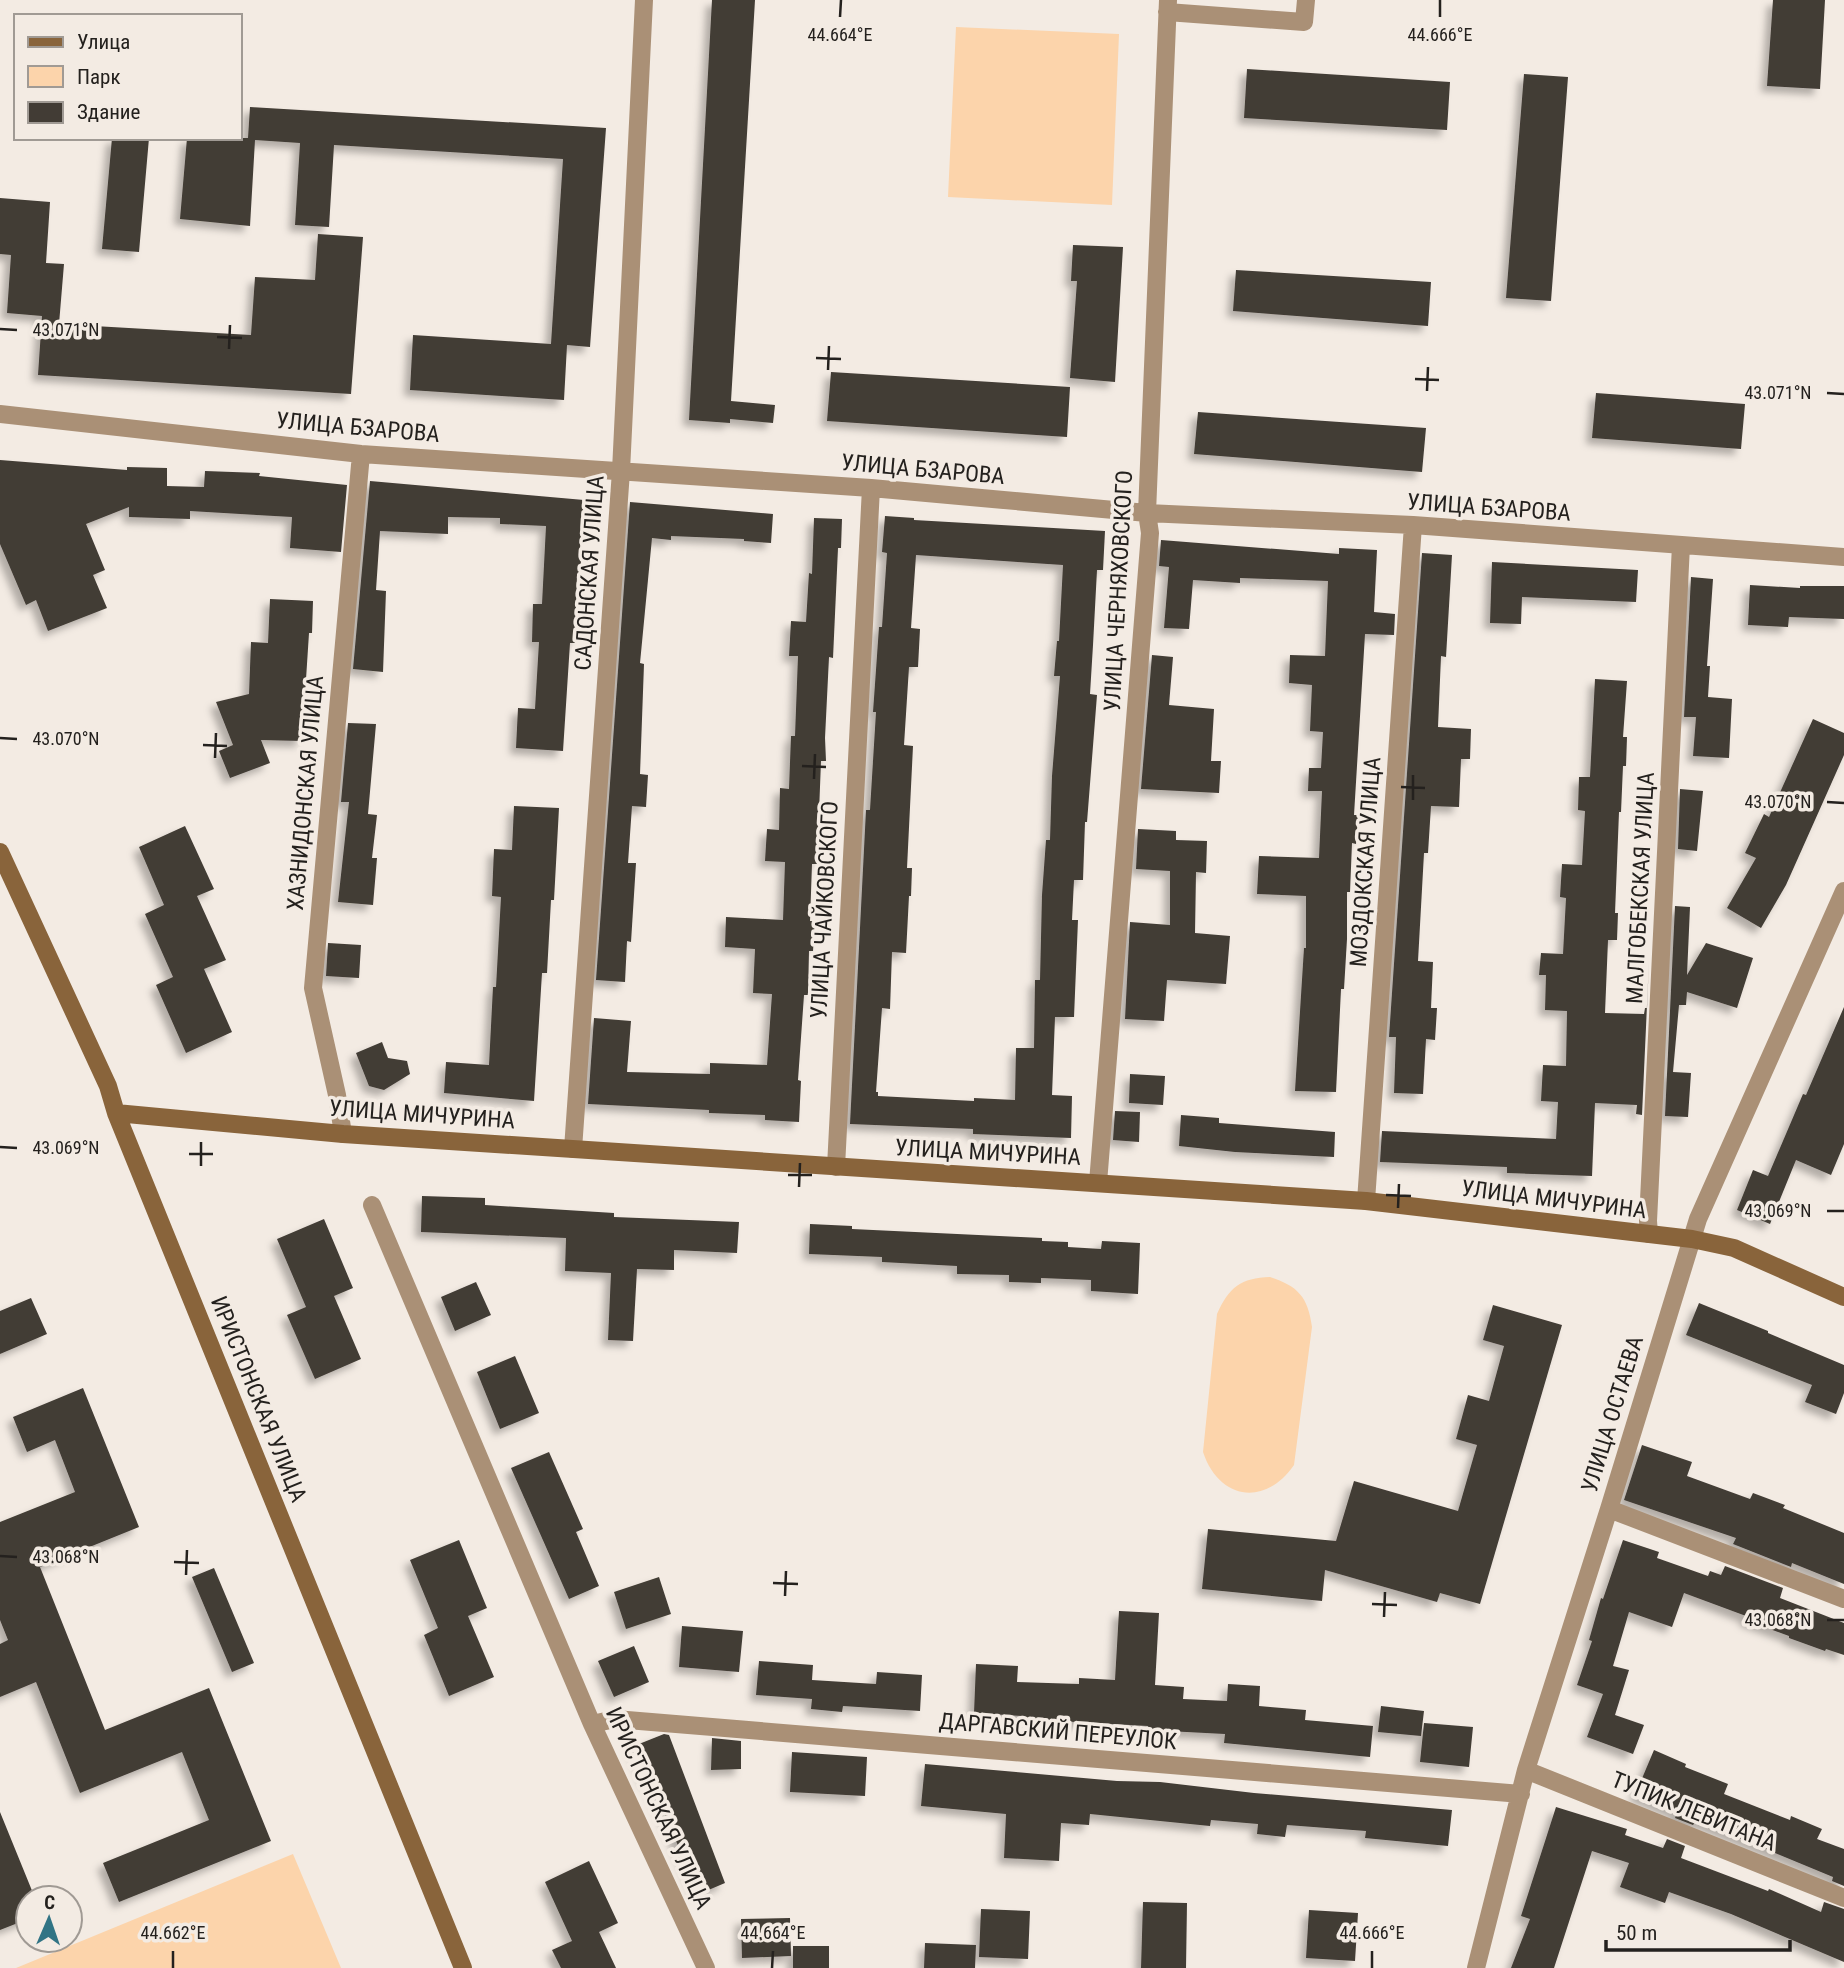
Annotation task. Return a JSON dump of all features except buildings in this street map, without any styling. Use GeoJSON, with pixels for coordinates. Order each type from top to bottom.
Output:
{"type":"FeatureCollection","features":[{"type":"Feature","properties":{"kind":"street","name":"САДОНСКАЯ УЛИЦА"},"geometry":{"type":"LineString","coordinates":[[573,1149],[621,471],[644,0]]}},
{"type":"Feature","properties":{"kind":"street"},"geometry":{"type":"LineString","coordinates":[[1168,6],[1304,22],[1306,0]]}},
{"type":"Feature","properties":{"kind":"street","name":"УЛИЦА ЧЕРНЯХОВСКОГО"},"geometry":{"type":"LineString","coordinates":[[1098,1183],[1150,533],[1147,513],[1168,6]]}},
{"type":"Feature","properties":{"kind":"street","name":"УЛИЦА БЗАРОВА"},"geometry":{"type":"LineString","coordinates":[[0,414],[361,454],[871,488],[1147,513],[1413,525],[1844,557]]}},
{"type":"Feature","properties":{"kind":"street","name":"ХАЗНИДОНСКАЯ УЛИЦА"},"geometry":{"type":"LineString","coordinates":[[343,1134],[313,988],[361,454]]}},
{"type":"Feature","properties":{"kind":"street","name":"УЛИЦА ЧАЙКОВСКОГО"},"geometry":{"type":"LineString","coordinates":[[836,1167],[871,488]]}},
{"type":"Feature","properties":{"kind":"street","name":"МОЗДОКСКАЯ УЛИЦА"},"geometry":{"type":"LineString","coordinates":[[1366,1201],[1413,525]]}},
{"type":"Feature","properties":{"kind":"street","name":"МАЛГОБЕКСКАЯ УЛИЦА"},"geometry":{"type":"LineString","coordinates":[[1649,1234],[1681,545]]}},
{"type":"Feature","properties":{"kind":"street","name":"ИРИСТОНСКАЯ УЛИЦА"},"geometry":{"type":"LineString","coordinates":[[0,852],[108,1086],[116,1113],[463,1968]]}},
{"type":"Feature","properties":{"kind":"street","name":"УЛИЦА ОСТАЕВА"},"geometry":{"type":"LineString","coordinates":[[1476,1968],[1526,1770],[1703,1206],[1844,891]]}},
{"type":"Feature","properties":{"kind":"street","name":"УЛИЦА МИЧУРИНА"},"geometry":{"type":"LineString","coordinates":[[116,1113],[343,1134],[1366,1201],[1692,1239],[1734,1248],[1844,1297]]}},
{"type":"Feature","properties":{"kind":"street","name":"ИРИСТОНСКАЯ УЛИЦА"},"geometry":{"type":"LineString","coordinates":[[372,1205],[592,1724],[706,1968]]}},
{"type":"Feature","properties":{"kind":"street"},"geometry":{"type":"LineString","coordinates":[[1609,1509],[1844,1599]]}},
{"type":"Feature","properties":{"kind":"street","name":"ДАРГАВСКИЙ ПЕРЕУЛОК"},"geometry":{"type":"LineString","coordinates":[[592,1724],[615,1719],[1521,1794]]}},
{"type":"Feature","properties":{"kind":"street","name":"ТУПИК ЛЕВИТАНА"},"geometry":{"type":"LineString","coordinates":[[1526,1770],[1844,1898]]}},
{"type":"Feature","properties":{"kind":"green space"},"geometry":{"type":"Polygon","coordinates":[[[956,27],[1119,34],[1112,205],[948,197],[956,27]]]}},
{"type":"Feature","properties":{"kind":"green space"},"geometry":{"type":"Polygon","coordinates":[[[1270,1277],[1288,1284],[1300,1294],[1308,1308],[1312,1327],[1294,1465],[1270,1487],[1257,1492],[1244,1492],[1231,1488],[1220,1480],[1210,1468],[1203,1452],[1217,1314],[1226,1297],[1237,1286],[1251,1279],[1270,1277]]]}},
{"type":"Feature","properties":{"kind":"green space"},"geometry":{"type":"Polygon","coordinates":[[[293,1854],[341,1968],[16,1968],[50,1954],[84,1954],[84,1940],[293,1854]]]}}]}
